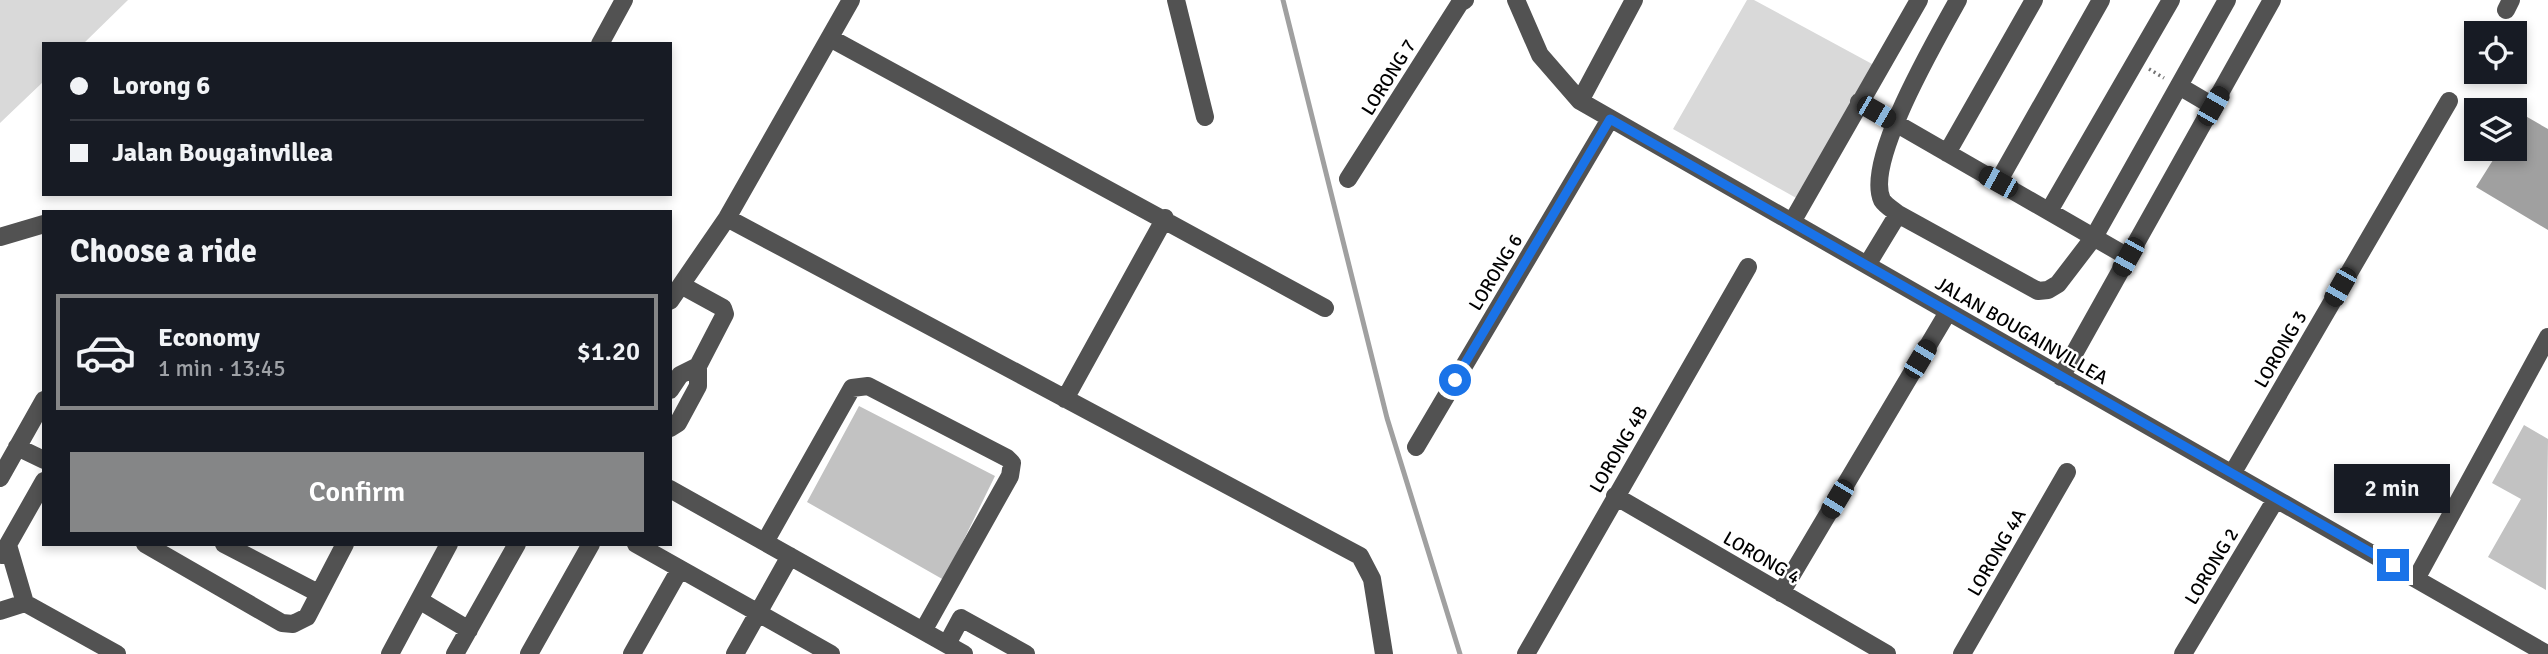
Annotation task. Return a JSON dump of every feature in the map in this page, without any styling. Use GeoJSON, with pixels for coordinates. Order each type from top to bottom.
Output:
{"type":"FeatureCollection","features":[{"type":"Feature","properties":{"kind":"street"},"geometry":{"type":"LineString","coordinates":[[601,42],[624,0]]}},
{"type":"Feature","properties":{"kind":"street"},"geometry":{"type":"LineString","coordinates":[[672,299],[727,218],[850,0]]}},
{"type":"Feature","properties":{"kind":"street"},"geometry":{"type":"LineString","coordinates":[[1175,0],[1205,117]]}},
{"type":"Feature","properties":{"kind":"street","name":"LORONG 7"},"geometry":{"type":"LineString","coordinates":[[1348,179],[1460,3],[1465,0]]}},
{"type":"Feature","properties":{"kind":"street","name":"JALAN BOUGAINVILLEA"},"geometry":{"type":"LineString","coordinates":[[1517,0],[1540,55],[1580,101],[2547,654]]}},
{"type":"Feature","properties":{"kind":"street"},"geometry":{"type":"LineString","coordinates":[[1580,101],[1634,0]]}},
{"type":"Feature","properties":{"kind":"street"},"geometry":{"type":"LineString","coordinates":[[1792,222],[1919,0]]}},
{"type":"Feature","properties":{"kind":"street"},"geometry":{"type":"LineString","coordinates":[[1958,0],[1893,122],[1880,184],[1882,201],[1898,214],[2038,291],[2048,290],[2058,284],[2094,237],[2227,0]]}},
{"type":"Feature","properties":{"kind":"street"},"geometry":{"type":"LineString","coordinates":[[1947,153],[2034,0]]}},
{"type":"Feature","properties":{"kind":"street"},"geometry":{"type":"LineString","coordinates":[[1998,182],[2101,0]]}},
{"type":"Feature","properties":{"kind":"street"},"geometry":{"type":"LineString","coordinates":[[2049,211],[2171,0]]}},
{"type":"Feature","properties":{"kind":"street"},"geometry":{"type":"LineString","coordinates":[[2061,377],[2272,0]]}},
{"type":"Feature","properties":{"kind":"street"},"geometry":{"type":"LineString","coordinates":[[830,38],[1165,218],[1325,308]]}},
{"type":"Feature","properties":{"kind":"street"},"geometry":{"type":"LineString","coordinates":[[2179,86],[2213,106]]}},
{"type":"Feature","properties":{"kind":"street","name":"LORONG 3"},"geometry":{"type":"LineString","coordinates":[[2232,474],[2449,101]]}},
{"type":"Feature","properties":{"kind":"street"},"geometry":{"type":"LineString","coordinates":[[1859,103],[2128,257]]}},
{"type":"Feature","properties":{"kind":"street","name":"LORONG 6"},"geometry":{"type":"LineString","coordinates":[[1416,447],[1610,119]]}},
{"type":"Feature","properties":{"kind":"street"},"geometry":{"type":"LineString","coordinates":[[1867,265],[1898,214]]}},
{"type":"Feature","properties":{"kind":"street"},"geometry":{"type":"LineString","coordinates":[[727,218],[1360,556],[1371,579],[1384,654]]}},
{"type":"Feature","properties":{"kind":"street"},"geometry":{"type":"LineString","coordinates":[[1065,398],[1165,218]]}},
{"type":"Feature","properties":{"kind":"street"},"geometry":{"type":"LineString","coordinates":[[0,237],[42,225]]}},
{"type":"Feature","properties":{"kind":"street","name":"LORONG 4B"},"geometry":{"type":"LineString","coordinates":[[1526,654],[1748,267]]}},
{"type":"Feature","properties":{"kind":"street"},"geometry":{"type":"LineString","coordinates":[[672,427],[678,423],[698,386],[698,366],[725,314],[723,308],[681,285]]}},
{"type":"Feature","properties":{"kind":"street"},"geometry":{"type":"LineString","coordinates":[[1781,593],[1948,312]]}},
{"type":"Feature","properties":{"kind":"street"},"geometry":{"type":"LineString","coordinates":[[2416,579],[2548,337]]}},
{"type":"Feature","properties":{"kind":"street"},"geometry":{"type":"LineString","coordinates":[[672,387],[680,375],[698,366]]}},
{"type":"Feature","properties":{"kind":"street"},"geometry":{"type":"LineString","coordinates":[[765,542],[852,388],[859,385],[867,386],[1007,458],[1012,463],[1010,476],[923,631]]}},
{"type":"Feature","properties":{"kind":"street"},"geometry":{"type":"LineString","coordinates":[[0,478],[42,403]]}},
{"type":"Feature","properties":{"kind":"street"},"geometry":{"type":"LineString","coordinates":[[17,447],[42,459]]}},
{"type":"Feature","properties":{"kind":"street","name":"LORONG 4A"},"geometry":{"type":"LineString","coordinates":[[1962,654],[2067,472]]}},
{"type":"Feature","properties":{"kind":"street"},"geometry":{"type":"LineString","coordinates":[[42,485],[4,552],[25,603],[117,654]]}},
{"type":"Feature","properties":{"kind":"street"},"geometry":{"type":"LineString","coordinates":[[672,490],[964,654]]}},
{"type":"Feature","properties":{"kind":"street","name":"LORONG 4"},"geometry":{"type":"LineString","coordinates":[[1615,496],[1887,654]]}},
{"type":"Feature","properties":{"kind":"street","name":"LORONG 2"},"geometry":{"type":"LineString","coordinates":[[2183,654],[2276,499]]}},
{"type":"Feature","properties":{"kind":"street"},"geometry":{"type":"LineString","coordinates":[[148,546],[282,623],[293,624],[307,617],[344,546]]}},
{"type":"Feature","properties":{"kind":"street"},"geometry":{"type":"LineString","coordinates":[[227,546],[318,593]]}},
{"type":"Feature","properties":{"kind":"street"},"geometry":{"type":"LineString","coordinates":[[390,654],[448,546]]}},
{"type":"Feature","properties":{"kind":"street"},"geometry":{"type":"LineString","coordinates":[[455,654],[516,546]]}},
{"type":"Feature","properties":{"kind":"street"},"geometry":{"type":"LineString","coordinates":[[529,654],[590,546]]}},
{"type":"Feature","properties":{"kind":"street"},"geometry":{"type":"LineString","coordinates":[[640,546],[831,654]]}},
{"type":"Feature","properties":{"kind":"street"},"geometry":{"type":"LineString","coordinates":[[742,652],[758,613],[790,556]]}},
{"type":"Feature","properties":{"kind":"street"},"geometry":{"type":"LineString","coordinates":[[632,654],[680,569]]}},
{"type":"Feature","properties":{"kind":"street"},"geometry":{"type":"LineString","coordinates":[[419,600],[469,630]]}},
{"type":"Feature","properties":{"kind":"street"},"geometry":{"type":"LineString","coordinates":[[0,611],[25,603]]}},
{"type":"Feature","properties":{"kind":"street"},"geometry":{"type":"LineString","coordinates":[[947,644],[961,618],[1026,654]]}},
{"type":"Feature","properties":{"kind":"path"},"geometry":{"type":"LineString","coordinates":[[2135,61],[2179,86]]}},
{"type":"Feature","properties":{"kind":"shaded area"},"geometry":{"type":"Polygon","coordinates":[[[0,0],[128,0],[85,42],[42,42],[42,83],[0,123],[0,0]]]}},
{"type":"Feature","properties":{"kind":"shaded area"},"geometry":{"type":"Polygon","coordinates":[[[1747,0],[1754,0],[1874,65],[1798,199],[1673,129],[1747,0]]]}},
{"type":"Feature","properties":{"kind":"shaded area"},"geometry":{"type":"Polygon","coordinates":[[[2527,117],[2548,129],[2548,230],[2476,187],[2492,161],[2527,161],[2527,117]]]}},
{"type":"Feature","properties":{"kind":"building"},"geometry":{"type":"Polygon","coordinates":[[[859,406],[995,476],[944,580],[807,502],[859,406]]]}},
{"type":"Feature","properties":{"kind":"building"},"geometry":{"type":"Polygon","coordinates":[[[2524,425],[2548,439],[2546,590],[2488,557],[2521,499],[2492,483],[2524,425]]]}},
{"type":"Feature","properties":{"kind":"waterway"},"geometry":{"type":"LineString","coordinates":[[1283,0],[1387,418],[1460,654]]}},
{"type":"Feature","properties":{"kind":"route"},"geometry":{"type":"LineString","coordinates":[[1455,380],[1610,119],[2393,565]]}}]}
